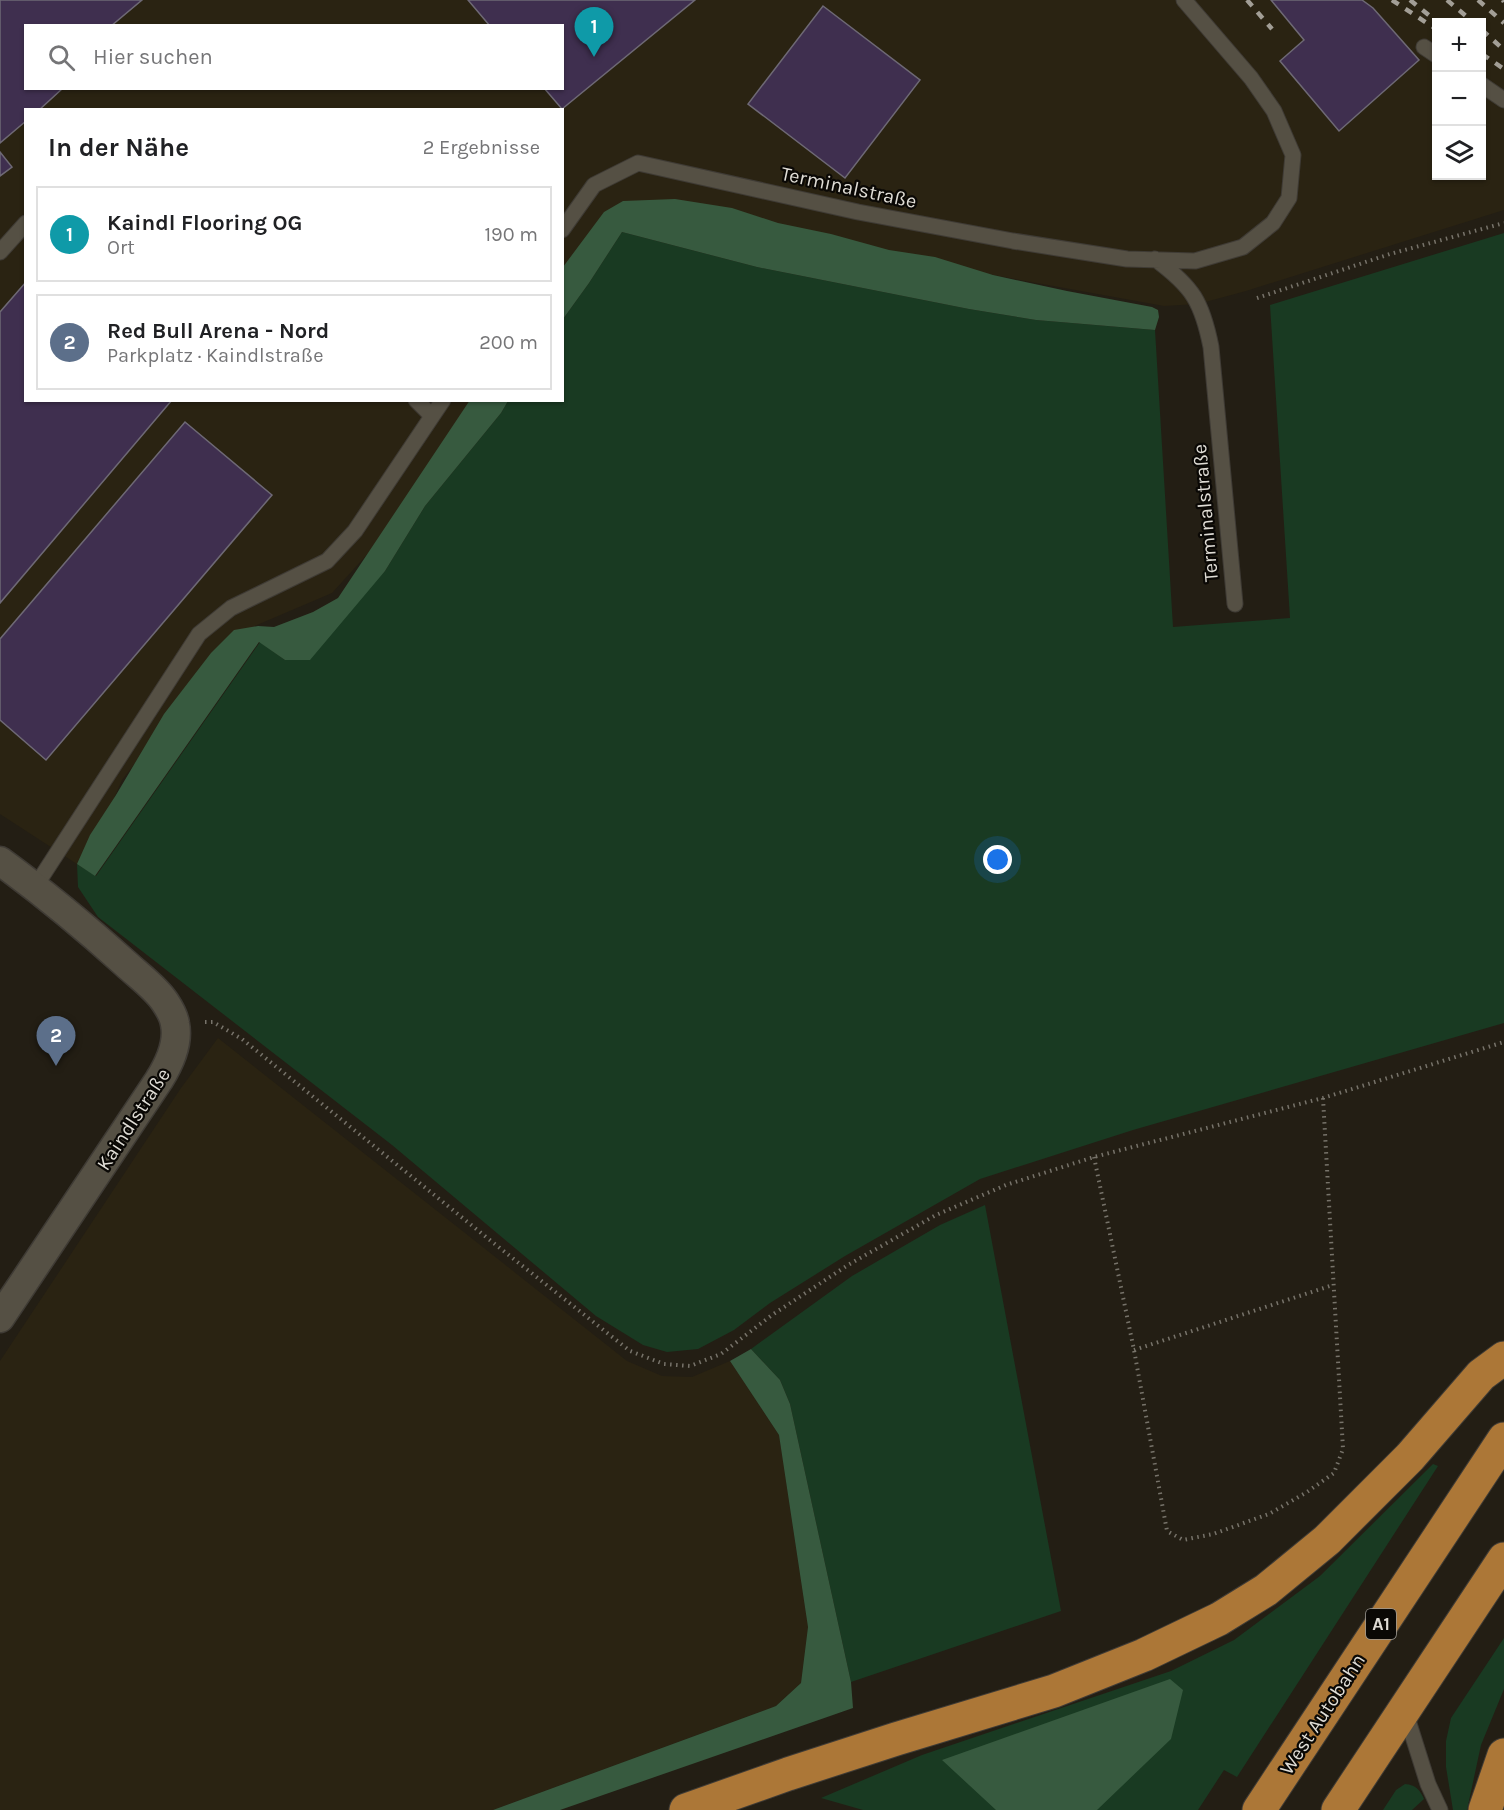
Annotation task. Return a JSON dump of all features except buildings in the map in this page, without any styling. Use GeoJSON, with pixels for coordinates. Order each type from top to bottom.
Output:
{"type":"FeatureCollection","features":[{"type":"Feature","properties":{"kind":"highway"},"geometry":{"type":"LineString","coordinates":[[686,1810],[842,1756],[1054,1691],[1144,1655],[1219,1619],[1266,1590],[1327,1540],[1410,1458],[1481,1375],[1504,1358]]}},
{"type":"Feature","properties":{"kind":"highway","name":"West Autobahn"},"geometry":{"type":"LineString","coordinates":[[1258,1810],[1504,1439]]}},
{"type":"Feature","properties":{"kind":"highway"},"geometry":{"type":"LineString","coordinates":[[1338,1810],[1504,1559]]}},
{"type":"Feature","properties":{"kind":"highway"},"geometry":{"type":"LineString","coordinates":[[1490,1804],[1504,1755]]}},
{"type":"Feature","properties":{"kind":"street"},"geometry":{"type":"LineString","coordinates":[[0,861],[98,939],[150,986],[165,1002],[175,1023]]}},
{"type":"Feature","properties":{"kind":"street","name":"Kaindlstraße"},"geometry":{"type":"LineString","coordinates":[[0,1318],[170,1062],[175,1023]]}},
{"type":"Feature","properties":{"kind":"lane","name":"Terminalstraße"},"geometry":{"type":"LineString","coordinates":[[564,227],[594,185],[638,163],[858,212],[1013,241],[1127,259],[1195,261],[1243,248],[1273,223],[1289,198],[1293,155],[1274,111],[1251,78],[1184,0]]}},
{"type":"Feature","properties":{"kind":"lane"},"geometry":{"type":"LineString","coordinates":[[1486,88],[1504,100]]}},
{"type":"Feature","properties":{"kind":"lane"},"geometry":{"type":"LineString","coordinates":[[0,252],[24,225]]}},
{"type":"Feature","properties":{"kind":"lane","name":"Terminalstraße"},"geometry":{"type":"LineString","coordinates":[[1155,259],[1190,289],[1206,323],[1211,347],[1235,604]]}},
{"type":"Feature","properties":{"kind":"lane"},"geometry":{"type":"LineString","coordinates":[[418,402],[432,416]]}},
{"type":"Feature","properties":{"kind":"lane"},"geometry":{"type":"LineString","coordinates":[[35,887],[199,634],[231,608],[327,561],[355,531],[441,402]]}},
{"type":"Feature","properties":{"kind":"lane"},"geometry":{"type":"LineString","coordinates":[[1404,1710],[1428,1784],[1440,1810]]}},
{"type":"Feature","properties":{"kind":"path"},"geometry":{"type":"LineString","coordinates":[[1257,298],[1390,254],[1504,223]]}},
{"type":"Feature","properties":{"kind":"path"},"geometry":{"type":"LineString","coordinates":[[175,1023],[213,1022],[242,1039],[630,1351],[664,1364],[690,1366],[721,1354],[772,1315],[848,1265],[936,1215],[1006,1185],[1094,1157],[1323,1098],[1504,1042]]}},
{"type":"Feature","properties":{"kind":"path"},"geometry":{"type":"LineString","coordinates":[[1094,1157],[1134,1350],[1167,1531],[1182,1540],[1214,1534],[1269,1514],[1307,1492],[1334,1473],[1343,1449],[1323,1098]]}},
{"type":"Feature","properties":{"kind":"path"},"geometry":{"type":"LineString","coordinates":[[1134,1350],[1334,1284]]}},
{"type":"Feature","properties":{"kind":"shaded area"},"geometry":{"type":"Polygon","coordinates":[[[0,0],[1504,0],[1504,210],[1198,304],[1164,306],[624,208],[564,294],[564,108],[24,108],[24,402],[486,402],[413,504],[332,593],[236,634],[122,780],[83,868],[0,814],[0,0]]]}},
{"type":"Feature","properties":{"kind":"shaded area"},"geometry":{"type":"Polygon","coordinates":[[[218,1038],[627,1361],[662,1376],[692,1377],[730,1361],[779,1435],[808,1627],[801,1683],[776,1706],[493,1810],[0,1810],[0,1361],[181,1088],[218,1038]]]}},
{"type":"Feature","properties":{"kind":"green space"},"geometry":{"type":"Polygon","coordinates":[[[675,199],[732,208],[778,223],[831,234],[889,250],[935,257],[993,275],[1152,307],[1158,310],[1159,317],[1155,330],[1036,320],[757,267],[622,232],[564,318],[564,266],[604,212],[623,201],[675,199]]]}},
{"type":"Feature","properties":{"kind":"green space"},"geometry":{"type":"Polygon","coordinates":[[[622,232],[757,267],[969,309],[1036,320],[1155,330],[1173,627],[1290,618],[1270,305],[1504,233],[1504,1023],[1133,1130],[980,1179],[845,1256],[770,1303],[734,1330],[698,1349],[667,1352],[643,1345],[596,1316],[392,1145],[98,917],[78,887],[77,864],[96,876],[260,642],[285,660],[385,571],[425,506],[501,413],[507,402],[564,402],[564,318],[622,232]]]}},
{"type":"Feature","properties":{"kind":"green space"},"geometry":{"type":"Polygon","coordinates":[[[469,402],[507,402],[501,413],[425,506],[385,571],[310,660],[285,660],[259,642],[95,876],[77,864],[90,835],[164,714],[211,653],[234,630],[258,626],[274,627],[313,612],[338,598],[469,402]]]}},
{"type":"Feature","properties":{"kind":"green space"},"geometry":{"type":"Polygon","coordinates":[[[985,1205],[1061,1611],[851,1682],[790,1404],[780,1380],[751,1349],[852,1276],[940,1225],[985,1205]]]}},
{"type":"Feature","properties":{"kind":"green space"},"geometry":{"type":"Polygon","coordinates":[[[751,1349],[780,1380],[790,1404],[851,1682],[853,1708],[560,1810],[493,1810],[776,1706],[801,1683],[808,1627],[779,1435],[730,1361],[751,1349]]]}},
{"type":"Feature","properties":{"kind":"green space"},"geometry":{"type":"Polygon","coordinates":[[[1433,1464],[1438,1466],[1237,1777],[1224,1770],[1198,1810],[863,1810],[821,1798],[922,1755],[1171,1671],[1234,1640],[1320,1576],[1433,1464]]]}},
{"type":"Feature","properties":{"kind":"green space"},"geometry":{"type":"Polygon","coordinates":[[[1504,1638],[1504,1689],[1481,1745],[1467,1810],[1453,1810],[1446,1767],[1446,1741],[1451,1718],[1504,1638]]]}},
{"type":"Feature","properties":{"kind":"green space"},"geometry":{"type":"Polygon","coordinates":[[[1170,1679],[1183,1690],[1171,1739],[1097,1810],[996,1810],[942,1760],[1170,1679]]]}},
{"type":"Feature","properties":{"kind":"green space"},"geometry":{"type":"Polygon","coordinates":[[[1405,1784],[1417,1788],[1424,1799],[1412,1810],[1383,1810],[1396,1790],[1405,1784]]]}},
{"type":"Feature","properties":{"kind":"railway"},"geometry":{"type":"LineString","coordinates":[[1247,0],[1272,29]]}},
{"type":"Feature","properties":{"kind":"railway"},"geometry":{"type":"LineString","coordinates":[[1392,0],[1432,26]]}},
{"type":"Feature","properties":{"kind":"railway"},"geometry":{"type":"LineString","coordinates":[[1410,0],[1431,17]]}},
{"type":"Feature","properties":{"kind":"railway"},"geometry":{"type":"LineString","coordinates":[[1447,0],[1468,18]]}},
{"type":"Feature","properties":{"kind":"railway"},"geometry":{"type":"LineString","coordinates":[[1478,0],[1504,23]]}},
{"type":"Feature","properties":{"kind":"railway"},"geometry":{"type":"LineString","coordinates":[[1486,34],[1504,50]]}},
{"type":"Feature","properties":{"kind":"railway"},"geometry":{"type":"LineString","coordinates":[[1486,57],[1504,69]]}},
{"type":"Feature","properties":{"kind":"place","name":"Kaindl Flooring OG"},"geometry":{"type":"Point","coordinates":[594,57]}},
{"type":"Feature","properties":{"kind":"place","name":"Red Bull Arena - Nord"},"geometry":{"type":"Point","coordinates":[56,1066]}}]}
